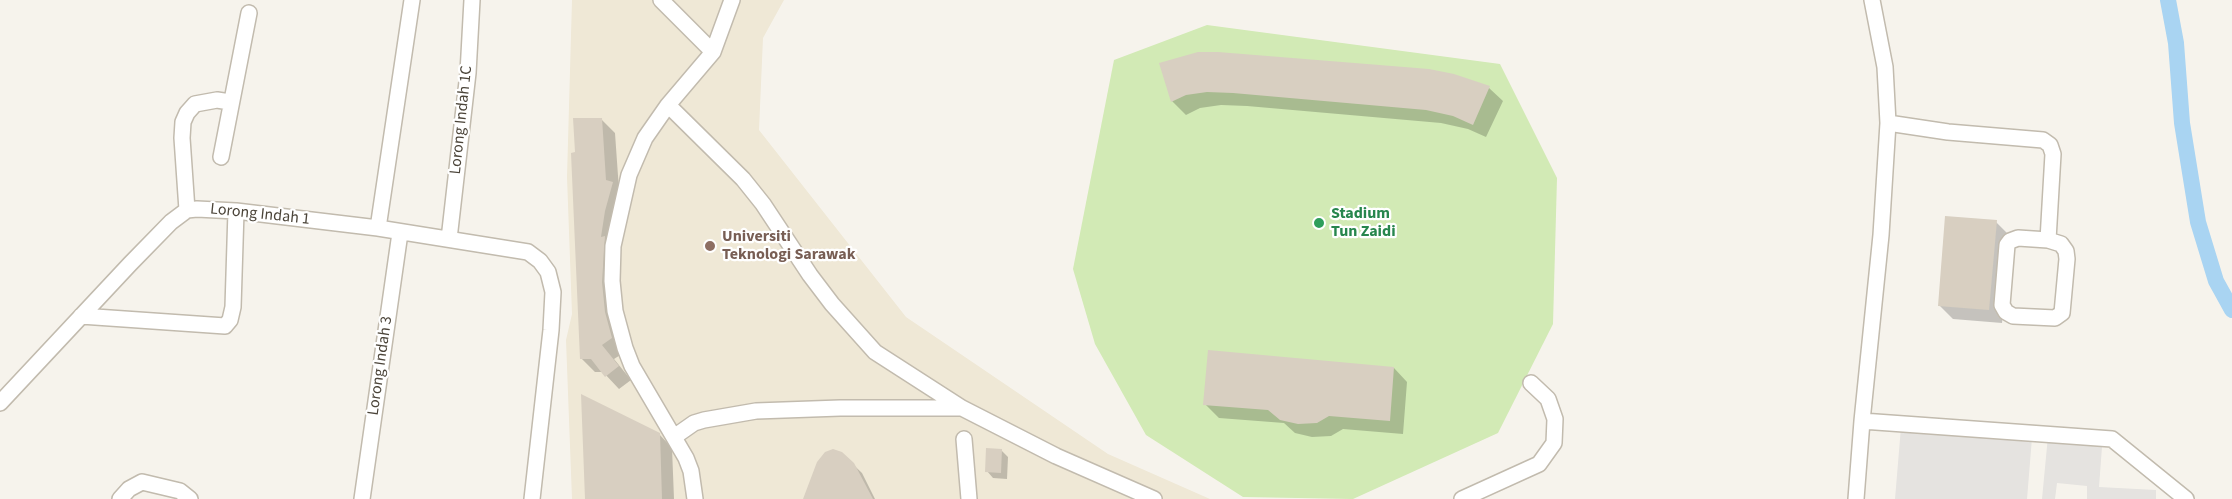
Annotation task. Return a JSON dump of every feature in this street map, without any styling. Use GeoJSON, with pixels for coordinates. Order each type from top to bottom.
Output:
{"type":"FeatureCollection","features":[{"type":"Feature","properties":{"kind":"street"},"geometry":{"type":"LineString","coordinates":[[378,228],[412,0]]}},
{"type":"Feature","properties":{"kind":"street","name":"Lorong Indah 1C"},"geometry":{"type":"LineString","coordinates":[[449,240],[468,73],[472,0]]}},
{"type":"Feature","properties":{"kind":"street"},"geometry":{"type":"LineString","coordinates":[[661,0],[713,52]]}},
{"type":"Feature","properties":{"kind":"street"},"geometry":{"type":"LineString","coordinates":[[695,499],[691,471],[674,437],[632,366],[625,348],[615,311],[612,281],[613,246],[629,175],[645,138],[668,105],[713,52],[732,0]]}},
{"type":"Feature","properties":{"kind":"street"},"geometry":{"type":"LineString","coordinates":[[1856,499],[1881,235],[1888,123],[1885,67],[1872,0]]}},
{"type":"Feature","properties":{"kind":"street"},"geometry":{"type":"LineString","coordinates":[[221,157],[249,14]]}},
{"type":"Feature","properties":{"kind":"street"},"geometry":{"type":"LineString","coordinates":[[187,210],[182,149],[183,122],[195,104],[217,100],[230,102]]}},
{"type":"Feature","properties":{"kind":"street"},"geometry":{"type":"LineString","coordinates":[[668,105],[743,178],[810,275],[832,304],[875,352],[962,408],[1056,456],[1154,499]]}},
{"type":"Feature","properties":{"kind":"street"},"geometry":{"type":"LineString","coordinates":[[1888,123],[1948,132],[2043,140],[2050,145],[2053,154],[2048,240]]}},
{"type":"Feature","properties":{"kind":"street","name":"Lorong Indah 1"},"geometry":{"type":"LineString","coordinates":[[0,403],[171,222],[187,210],[196,208],[236,211],[378,228],[528,252],[540,261],[548,272],[553,292],[551,330],[532,499]]}},
{"type":"Feature","properties":{"kind":"street"},"geometry":{"type":"LineString","coordinates":[[81,316],[225,326],[230,320],[233,307],[236,211]]}},
{"type":"Feature","properties":{"kind":"street","name":"Lorong Indah 3"},"geometry":{"type":"LineString","coordinates":[[362,499],[400,233]]}},
{"type":"Feature","properties":{"kind":"street"},"geometry":{"type":"LineString","coordinates":[[2018,238],[2048,240],[2061,244],[2067,259],[2062,313],[2055,318],[2045,319],[2013,316],[2002,306],[2007,245],[2018,238]]}},
{"type":"Feature","properties":{"kind":"street"},"geometry":{"type":"LineString","coordinates":[[1462,499],[1539,464],[1554,443],[1555,418],[1548,399],[1531,383]]}},
{"type":"Feature","properties":{"kind":"street"},"geometry":{"type":"LineString","coordinates":[[674,437],[694,423],[756,411],[962,408]]}},
{"type":"Feature","properties":{"kind":"street"},"geometry":{"type":"LineString","coordinates":[[1862,421],[2112,439],[2186,499]]}},
{"type":"Feature","properties":{"kind":"street"},"geometry":{"type":"LineString","coordinates":[[964,439],[969,499]]}},
{"type":"Feature","properties":{"kind":"street"},"geometry":{"type":"LineString","coordinates":[[120,499],[129,489],[141,482],[180,491],[190,499]]}},
{"type":"Feature","properties":{"kind":"shaded area","name":"Universiti Teknologi Sarawak"},"geometry":{"type":"Polygon","coordinates":[[[572,0],[784,0],[763,38],[759,130],[906,317],[1108,454],[1210,499],[572,499],[566,340],[572,314],[567,177],[572,0]]]}},
{"type":"Feature","properties":{"kind":"shaded area"},"geometry":{"type":"Polygon","coordinates":[[[1901,427],[2032,438],[2027,499],[1895,499],[1901,427]]]}},
{"type":"Feature","properties":{"kind":"shaded area"},"geometry":{"type":"Polygon","coordinates":[[[2048,436],[2063,437],[2063,443],[2102,447],[2099,487],[2156,490],[2156,499],[2087,499],[2087,486],[2057,483],[2055,499],[2042,499],[2048,436]]]}},
{"type":"Feature","properties":{"kind":"green space","name":"Stadium Tun Zaidi"},"geometry":{"type":"Polygon","coordinates":[[[1207,25],[1500,64],[1557,178],[1553,324],[1498,433],[1353,499],[1243,497],[1146,435],[1095,344],[1073,269],[1114,60],[1207,25]]]}},
{"type":"Feature","properties":{"kind":"building"},"geometry":{"type":"Polygon","coordinates":[[[1198,52],[1429,69],[1454,74],[1490,86],[1473,125],[1453,116],[1426,110],[1233,93],[1207,92],[1186,95],[1171,102],[1159,63],[1198,52]]]}},
{"type":"Feature","properties":{"kind":"building"},"geometry":{"type":"Polygon","coordinates":[[[573,118],[602,118],[606,180],[613,182],[601,237],[605,236],[602,282],[605,312],[612,338],[602,345],[619,366],[605,377],[591,359],[580,359],[571,153],[575,152],[573,118]]]}},
{"type":"Feature","properties":{"kind":"building"},"geometry":{"type":"Polygon","coordinates":[[[1945,216],[1997,220],[1989,310],[1938,306],[1945,216]]]}},
{"type":"Feature","properties":{"kind":"building"},"geometry":{"type":"Polygon","coordinates":[[[1208,350],[1394,367],[1390,421],[1329,416],[1317,423],[1298,424],[1280,420],[1268,410],[1203,405],[1208,350]]]}},
{"type":"Feature","properties":{"kind":"building"},"geometry":{"type":"Polygon","coordinates":[[[581,394],[660,433],[662,499],[585,499],[581,394]]]}},
{"type":"Feature","properties":{"kind":"building"},"geometry":{"type":"Polygon","coordinates":[[[986,448],[1002,449],[1001,473],[985,472],[986,448]]]}},
{"type":"Feature","properties":{"kind":"building"},"geometry":{"type":"Polygon","coordinates":[[[833,449],[842,452],[854,463],[873,499],[803,499],[817,462],[825,452],[833,449]]]}},
{"type":"Feature","properties":{"kind":"waterway"},"geometry":{"type":"LineString","coordinates":[[2168,0],[2176,43],[2182,123],[2198,222],[2216,281],[2232,310]]}},
{"type":"Feature","properties":{"kind":"place","name":"Stadium Tun Zaidi"},"geometry":{"type":"Point","coordinates":[1319,223]}},
{"type":"Feature","properties":{"kind":"place","name":"Universiti Teknologi Sarawak"},"geometry":{"type":"Point","coordinates":[710,246]}}]}
